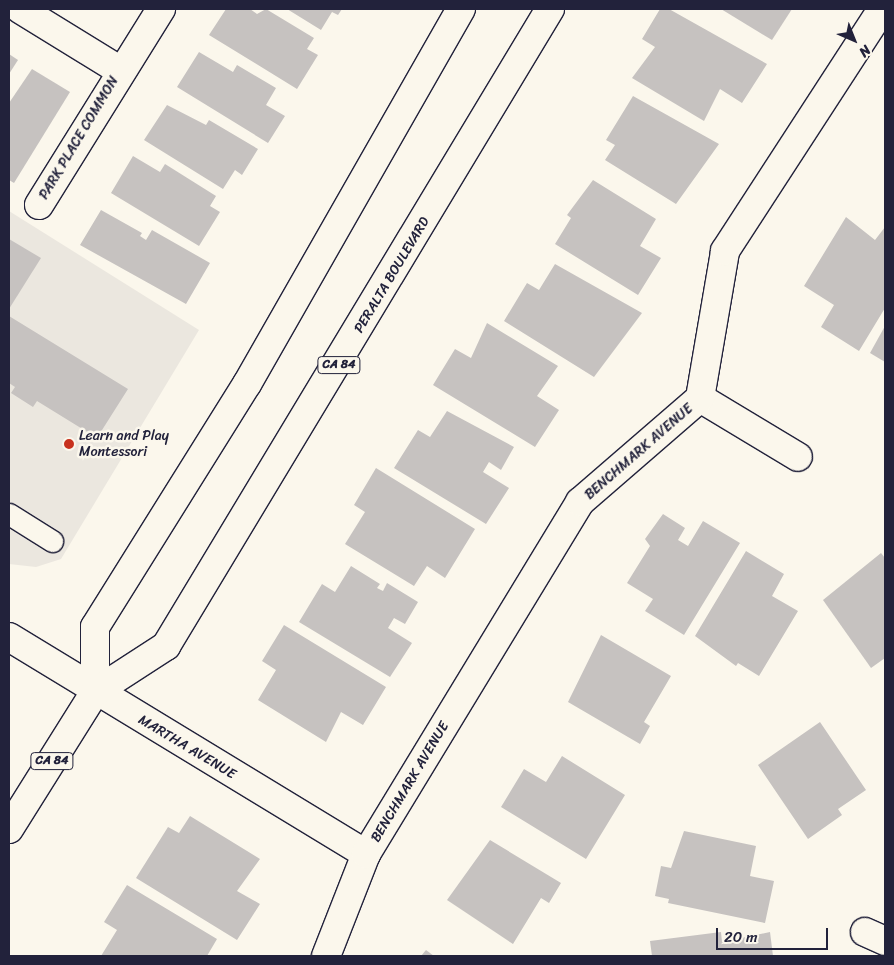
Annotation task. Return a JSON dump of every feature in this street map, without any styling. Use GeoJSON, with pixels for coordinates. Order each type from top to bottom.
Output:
{"type":"FeatureCollection","features":[{"type":"Feature","properties":{"kind":"street","name":"PARK PLACE COMMON"},"geometry":{"type":"LineString","coordinates":[[20,9],[119,70]]}},
{"type":"Feature","properties":{"kind":"street","name":"PARK PLACE COMMON"},"geometry":{"type":"LineString","coordinates":[[38,205],[119,70],[160,9]]}},
{"type":"Feature","properties":{"kind":"street"},"geometry":{"type":"LineString","coordinates":[[96,692],[96,627],[247,384],[461,9]]}},
{"type":"Feature","properties":{"kind":"street","name":"PERALTA BOULEVARD"},"geometry":{"type":"LineString","coordinates":[[9,829],[96,692],[166,646],[550,9]]}},
{"type":"Feature","properties":{"kind":"street","name":"BENCHMARK AVENUE"},"geometry":{"type":"LineString","coordinates":[[326,956],[366,854],[580,502],[700,398],[725,251],[882,9]]}},
{"type":"Feature","properties":{"kind":"street"},"geometry":{"type":"LineString","coordinates":[[700,398],[798,458]]}},
{"type":"Feature","properties":{"kind":"street","name":"MARTHA AVENUE"},"geometry":{"type":"LineString","coordinates":[[9,637],[96,692],[366,854]]}},
{"type":"Feature","properties":{"kind":"lane"},"geometry":{"type":"LineString","coordinates":[[9,514],[52,540]]}},
{"type":"Feature","properties":{"kind":"shaded area","name":"Learn and Play Montessori"},"geometry":{"type":"Polygon","coordinates":[[[9,211],[199,330],[61,559],[36,567],[9,564],[9,211]]]}},
{"type":"Feature","properties":{"kind":"building"},"geometry":{"type":"Polygon","coordinates":[[[226,9],[250,9],[257,14],[266,9],[314,38],[307,49],[318,55],[297,89],[209,35],[226,9]]]}},
{"type":"Feature","properties":{"kind":"building"},"geometry":{"type":"Polygon","coordinates":[[[287,9],[342,9],[338,15],[332,12],[321,30],[287,9]]]}},
{"type":"Feature","properties":{"kind":"building"},"geometry":{"type":"Polygon","coordinates":[[[660,9],[669,9],[767,64],[742,103],[720,89],[704,121],[632,78],[655,47],[642,39],[660,9]]]}},
{"type":"Feature","properties":{"kind":"building"},"geometry":{"type":"Polygon","coordinates":[[[721,9],[792,9],[772,40],[721,9]]]}},
{"type":"Feature","properties":{"kind":"building"},"geometry":{"type":"Polygon","coordinates":[[[199,52],[233,72],[237,65],[276,88],[266,105],[285,116],[268,143],[177,87],[199,52]]]}},
{"type":"Feature","properties":{"kind":"building"},"geometry":{"type":"Polygon","coordinates":[[[9,54],[18,60],[9,74],[9,54]]]}},
{"type":"Feature","properties":{"kind":"building"},"geometry":{"type":"Polygon","coordinates":[[[32,69],[70,92],[14,183],[9,180],[9,103],[32,69]]]}},
{"type":"Feature","properties":{"kind":"building"},"geometry":{"type":"Polygon","coordinates":[[[633,96],[719,144],[676,204],[605,160],[615,145],[606,140],[633,96]]]}},
{"type":"Feature","properties":{"kind":"building"},"geometry":{"type":"Polygon","coordinates":[[[167,105],[206,125],[209,120],[258,149],[242,175],[235,170],[223,189],[144,140],[167,105]]]}},
{"type":"Feature","properties":{"kind":"building"},"geometry":{"type":"Polygon","coordinates":[[[133,156],[160,172],[165,164],[216,196],[210,206],[220,212],[199,246],[111,193],[133,156]]]}},
{"type":"Feature","properties":{"kind":"building"},"geometry":{"type":"Polygon","coordinates":[[[593,180],[656,219],[640,246],[661,258],[638,295],[555,244],[571,218],[567,215],[593,180]]]}},
{"type":"Feature","properties":{"kind":"building"},"geometry":{"type":"Polygon","coordinates":[[[101,210],[142,233],[140,236],[146,240],[152,230],[210,263],[186,304],[80,245],[101,210]]]}},
{"type":"Feature","properties":{"kind":"building"},"geometry":{"type":"Polygon","coordinates":[[[846,217],[875,240],[885,227],[885,308],[859,351],[821,327],[834,305],[804,286],[846,217]]]}},
{"type":"Feature","properties":{"kind":"building"},"geometry":{"type":"Polygon","coordinates":[[[9,239],[41,258],[9,309],[9,239]]]}},
{"type":"Feature","properties":{"kind":"building"},"geometry":{"type":"Polygon","coordinates":[[[555,264],[642,313],[594,377],[504,321],[527,283],[539,290],[555,264]]]}},
{"type":"Feature","properties":{"kind":"building"},"geometry":{"type":"Polygon","coordinates":[[[9,316],[128,389],[97,438],[37,401],[33,407],[11,393],[15,387],[9,383],[9,316]]]}},
{"type":"Feature","properties":{"kind":"building"},"geometry":{"type":"Polygon","coordinates":[[[487,323],[558,366],[537,396],[559,410],[535,447],[433,385],[455,349],[471,358],[487,323]]]}},
{"type":"Feature","properties":{"kind":"building"},"geometry":{"type":"Polygon","coordinates":[[[885,326],[885,362],[870,353],[885,326]]]}},
{"type":"Feature","properties":{"kind":"building"},"geometry":{"type":"Polygon","coordinates":[[[447,411],[514,447],[501,470],[489,462],[483,472],[509,488],[486,524],[394,468],[418,430],[430,437],[447,411]]]}},
{"type":"Feature","properties":{"kind":"building"},"geometry":{"type":"Polygon","coordinates":[[[376,468],[475,529],[445,578],[427,566],[414,586],[345,544],[365,512],[354,505],[376,468]]]}},
{"type":"Feature","properties":{"kind":"building"},"geometry":{"type":"Polygon","coordinates":[[[663,514],[685,528],[678,540],[688,546],[703,521],[740,543],[684,635],[645,611],[653,599],[627,583],[650,546],[645,539],[663,514]]]}},
{"type":"Feature","properties":{"kind":"building"},"geometry":{"type":"Polygon","coordinates":[[[746,551],[784,574],[772,596],[798,611],[759,676],[738,663],[736,666],[695,636],[746,551]]]}},
{"type":"Feature","properties":{"kind":"building"},"geometry":{"type":"Polygon","coordinates":[[[881,553],[885,558],[885,658],[871,668],[823,600],[881,553]]]}},
{"type":"Feature","properties":{"kind":"building"},"geometry":{"type":"Polygon","coordinates":[[[351,566],[380,584],[377,588],[383,591],[387,583],[418,602],[405,624],[394,618],[388,628],[412,643],[390,677],[299,622],[322,584],[335,592],[351,566]]]}},
{"type":"Feature","properties":{"kind":"building"},"geometry":{"type":"Polygon","coordinates":[[[284,625],[386,687],[363,725],[341,712],[326,742],[258,700],[276,670],[262,661],[284,625]]]}},
{"type":"Feature","properties":{"kind":"building"},"geometry":{"type":"Polygon","coordinates":[[[601,635],[671,676],[644,722],[650,726],[640,744],[568,702],[601,635]]]}},
{"type":"Feature","properties":{"kind":"building"},"geometry":{"type":"Polygon","coordinates":[[[820,722],[866,790],[838,809],[842,815],[808,839],[758,765],[820,722]]]}},
{"type":"Feature","properties":{"kind":"building"},"geometry":{"type":"Polygon","coordinates":[[[562,756],[625,795],[586,859],[501,807],[524,769],[546,782],[562,756]]]}},
{"type":"Feature","properties":{"kind":"building"},"geometry":{"type":"Polygon","coordinates":[[[190,816],[260,859],[237,891],[260,904],[237,940],[136,878],[168,827],[179,833],[190,816]]]}},
{"type":"Feature","properties":{"kind":"building"},"geometry":{"type":"Polygon","coordinates":[[[684,831],[756,846],[750,876],[774,881],[765,923],[668,903],[669,899],[655,896],[661,866],[671,868],[684,831]]]}},
{"type":"Feature","properties":{"kind":"building"},"geometry":{"type":"Polygon","coordinates":[[[490,840],[561,883],[549,903],[541,898],[513,944],[447,900],[490,840]]]}},
{"type":"Feature","properties":{"kind":"building"},"geometry":{"type":"Polygon","coordinates":[[[127,885],[217,939],[207,956],[101,956],[117,930],[104,922],[127,885]]]}},
{"type":"Feature","properties":{"kind":"building"},"geometry":{"type":"Polygon","coordinates":[[[721,932],[722,942],[770,932],[773,956],[652,956],[650,941],[721,932]]]}},
{"type":"Feature","properties":{"kind":"building"},"geometry":{"type":"Polygon","coordinates":[[[426,950],[434,956],[421,956],[426,950]]]}},
{"type":"Feature","properties":{"kind":"place","name":"Learn and Play Montessori"},"geometry":{"type":"Point","coordinates":[69,444]}}]}
